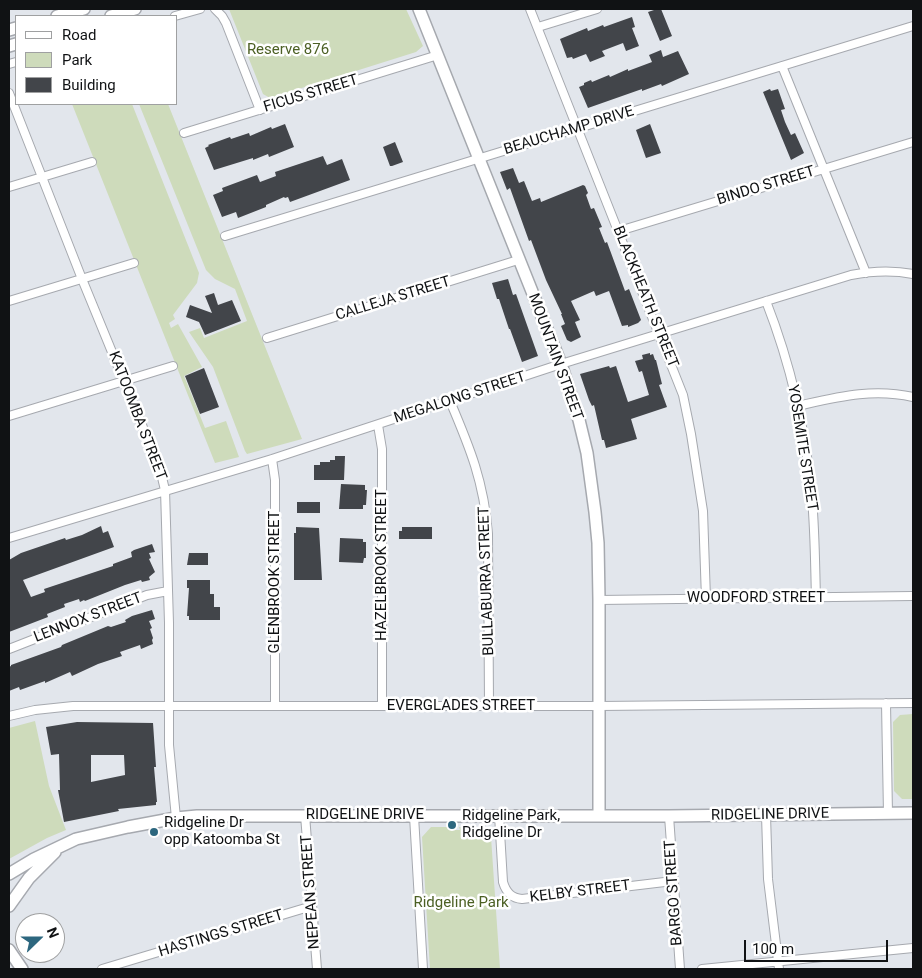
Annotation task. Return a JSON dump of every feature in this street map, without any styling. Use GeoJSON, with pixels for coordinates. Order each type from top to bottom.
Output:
{"type":"FeatureCollection","features":[{"type":"Feature","properties":{"kind":"street"},"geometry":{"type":"LineString","coordinates":[[61,15],[84,9]]}},
{"type":"Feature","properties":{"kind":"street"},"geometry":{"type":"LineString","coordinates":[[114,15],[135,9]]}},
{"type":"Feature","properties":{"kind":"street"},"geometry":{"type":"LineString","coordinates":[[178,15],[200,9]]}},
{"type":"Feature","properties":{"kind":"street"},"geometry":{"type":"LineString","coordinates":[[215,9],[226,23],[260,110]]}},
{"type":"Feature","properties":{"kind":"street","name":"MOUNTAIN STREET"},"geometry":{"type":"LineString","coordinates":[[418,9],[561,364],[579,420],[592,482],[598,543],[599,815]]}},
{"type":"Feature","properties":{"kind":"street","name":"BLACKHEATH STREET"},"geometry":{"type":"LineString","coordinates":[[530,9],[683,395],[696,459],[703,511],[706,599]]}},
{"type":"Feature","properties":{"kind":"street"},"geometry":{"type":"LineString","coordinates":[[538,27],[597,9]]}},
{"type":"Feature","properties":{"kind":"street","name":"BEAUCHAMP DRIVE"},"geometry":{"type":"LineString","coordinates":[[225,236],[913,26]]}},
{"type":"Feature","properties":{"kind":"street","name":"FICUS STREET"},"geometry":{"type":"LineString","coordinates":[[184,134],[438,55]]}},
{"type":"Feature","properties":{"kind":"street"},"geometry":{"type":"LineString","coordinates":[[782,66],[866,273]]}},
{"type":"Feature","properties":{"kind":"street","name":"KATOOMBA STREET"},"geometry":{"type":"LineString","coordinates":[[9,93],[82,279],[160,469],[165,490],[170,760],[176,818]]}},
{"type":"Feature","properties":{"kind":"street","name":"BINDO STREET"},"geometry":{"type":"LineString","coordinates":[[619,231],[913,142]]}},
{"type":"Feature","properties":{"kind":"street"},"geometry":{"type":"LineString","coordinates":[[9,187],[92,162]]}},
{"type":"Feature","properties":{"kind":"street","name":"CALLEJA STREET"},"geometry":{"type":"LineString","coordinates":[[267,338],[518,260]]}},
{"type":"Feature","properties":{"kind":"street"},"geometry":{"type":"LineString","coordinates":[[9,301],[134,263]]}},
{"type":"Feature","properties":{"kind":"street","name":"MEGALONG STREET"},"geometry":{"type":"LineString","coordinates":[[9,538],[272,459],[561,364],[851,275],[901,272],[913,274]]}},
{"type":"Feature","properties":{"kind":"street","name":"YOSEMITE STREET"},"geometry":{"type":"LineString","coordinates":[[766,301],[787,360],[803,431],[812,499],[816,598]]}},
{"type":"Feature","properties":{"kind":"street"},"geometry":{"type":"LineString","coordinates":[[9,416],[173,366]]}},
{"type":"Feature","properties":{"kind":"street"},"geometry":{"type":"LineString","coordinates":[[798,406],[869,392],[883,392],[913,397]]}},
{"type":"Feature","properties":{"kind":"street","name":"BULLABURRA STREET"},"geometry":{"type":"LineString","coordinates":[[450,401],[475,461],[486,512],[488,534],[489,706]]}},
{"type":"Feature","properties":{"kind":"street","name":"HAZELBROOK STREET"},"geometry":{"type":"LineString","coordinates":[[378,424],[382,448],[382,706]]}},
{"type":"Feature","properties":{"kind":"street","name":"GLENBROOK STREET"},"geometry":{"type":"LineString","coordinates":[[272,459],[275,480],[275,706]]}},
{"type":"Feature","properties":{"kind":"street","name":"LENNOX STREET"},"geometry":{"type":"LineString","coordinates":[[9,648],[147,595],[168,591]]}},
{"type":"Feature","properties":{"kind":"street","name":"WOODFORD STREET"},"geometry":{"type":"LineString","coordinates":[[599,600],[913,596]]}},
{"type":"Feature","properties":{"kind":"street"},"geometry":{"type":"LineString","coordinates":[[886,703],[888,814]]}},
{"type":"Feature","properties":{"kind":"street","name":"EVERGLADES STREET"},"geometry":{"type":"LineString","coordinates":[[9,716],[54,707],[599,706],[913,703]]}},
{"type":"Feature","properties":{"kind":"street","name":"RIDGELINE DRIVE"},"geometry":{"type":"LineString","coordinates":[[9,874],[64,844],[93,835],[176,818],[197,816],[669,816],[913,813]]}},
{"type":"Feature","properties":{"kind":"street","name":"NEPEAN STREET"},"geometry":{"type":"LineString","coordinates":[[305,815],[317,969]]}},
{"type":"Feature","properties":{"kind":"street"},"geometry":{"type":"LineString","coordinates":[[766,815],[768,879],[778,965]]}},
{"type":"Feature","properties":{"kind":"street"},"geometry":{"type":"LineString","coordinates":[[414,816],[423,969]]}},
{"type":"Feature","properties":{"kind":"street","name":"KELBY STREET"},"geometry":{"type":"LineString","coordinates":[[499,816],[503,882],[506,891],[515,898],[522,899],[673,881]]}},
{"type":"Feature","properties":{"kind":"street","name":"BARGO STREET"},"geometry":{"type":"LineString","coordinates":[[669,816],[680,969]]}},
{"type":"Feature","properties":{"kind":"street"},"geometry":{"type":"LineString","coordinates":[[9,906],[29,878],[64,844]]}},
{"type":"Feature","properties":{"kind":"street","name":"HASTINGS STREET"},"geometry":{"type":"LineString","coordinates":[[102,969],[312,906]]}},
{"type":"Feature","properties":{"kind":"street"},"geometry":{"type":"LineString","coordinates":[[702,969],[778,965],[913,948]]}},
{"type":"Feature","properties":{"kind":"street"},"geometry":{"type":"LineString","coordinates":[[9,950],[22,969]]}},
{"type":"Feature","properties":{"kind":"green space","name":"Reserve 876"},"geometry":{"type":"Polygon","coordinates":[[[229,9],[406,9],[423,46],[416,52],[270,98],[263,94],[229,9]]]}},
{"type":"Feature","properties":{"kind":"green space"},"geometry":{"type":"Polygon","coordinates":[[[72,105],[132,105],[199,273],[197,283],[173,315],[175,319],[169,323],[171,328],[178,324],[202,367],[184,376],[205,428],[226,421],[239,457],[215,463],[72,105]]]}},
{"type":"Feature","properties":{"kind":"green space"},"geometry":{"type":"Polygon","coordinates":[[[139,105],[168,105],[302,439],[247,454],[245,451],[213,367],[189,332],[200,328],[204,338],[247,321],[235,289],[215,279],[206,270],[139,105]]]}},
{"type":"Feature","properties":{"kind":"green space"},"geometry":{"type":"Polygon","coordinates":[[[913,714],[913,799],[902,799],[894,791],[893,722],[900,715],[913,714]]]}},
{"type":"Feature","properties":{"kind":"green space"},"geometry":{"type":"Polygon","coordinates":[[[35,721],[49,786],[66,830],[9,859],[9,728],[35,721]]]}},
{"type":"Feature","properties":{"kind":"green space","name":"Ridgeline Park"},"geometry":{"type":"Polygon","coordinates":[[[431,827],[453,827],[454,830],[460,830],[459,827],[475,828],[474,830],[481,827],[491,837],[500,969],[430,969],[422,837],[431,827]]]}},
{"type":"Feature","properties":{"kind":"building"},"geometry":{"type":"Polygon","coordinates":[[[661,9],[672,36],[660,41],[648,12],[661,9]]]}},
{"type":"Feature","properties":{"kind":"building"},"geometry":{"type":"Polygon","coordinates":[[[632,17],[635,27],[632,28],[639,46],[626,51],[623,43],[602,51],[605,56],[590,62],[586,54],[573,59],[572,57],[567,58],[560,39],[587,28],[588,31],[632,17]]]}},
{"type":"Feature","properties":{"kind":"building"},"geometry":{"type":"Polygon","coordinates":[[[661,50],[663,57],[678,51],[689,74],[662,86],[661,84],[642,91],[642,89],[588,108],[579,87],[584,85],[584,83],[609,75],[610,77],[652,62],[649,55],[661,50]]]}},
{"type":"Feature","properties":{"kind":"building"},"geometry":{"type":"Polygon","coordinates":[[[770,89],[771,91],[778,89],[785,109],[781,110],[785,122],[791,135],[795,133],[804,153],[791,160],[763,92],[770,89]]]}},
{"type":"Feature","properties":{"kind":"building"},"geometry":{"type":"Polygon","coordinates":[[[285,124],[294,147],[269,157],[268,154],[214,170],[205,148],[208,145],[230,137],[231,139],[249,133],[250,136],[271,127],[272,129],[285,124]]]}},
{"type":"Feature","properties":{"kind":"building"},"geometry":{"type":"Polygon","coordinates":[[[650,124],[661,153],[646,158],[636,130],[650,124]]]}},
{"type":"Feature","properties":{"kind":"building"},"geometry":{"type":"Polygon","coordinates":[[[395,142],[403,162],[390,166],[383,147],[395,142]]]}},
{"type":"Feature","properties":{"kind":"building"},"geometry":{"type":"Polygon","coordinates":[[[323,156],[327,165],[342,159],[350,180],[290,202],[288,197],[284,197],[266,205],[266,207],[238,218],[236,212],[222,217],[213,195],[223,191],[222,188],[257,175],[260,182],[276,176],[275,172],[323,156]]]}},
{"type":"Feature","properties":{"kind":"building"},"geometry":{"type":"Polygon","coordinates":[[[513,168],[519,183],[524,181],[532,201],[540,198],[541,202],[583,185],[585,186],[591,209],[594,208],[602,227],[599,228],[605,243],[607,242],[625,291],[629,289],[641,320],[638,323],[628,327],[628,325],[622,326],[609,291],[596,296],[594,291],[571,301],[580,320],[575,322],[581,337],[571,342],[567,340],[561,326],[565,324],[562,314],[546,280],[531,240],[529,241],[510,188],[507,190],[500,172],[513,168]]]}},
{"type":"Feature","properties":{"kind":"building"},"geometry":{"type":"Polygon","coordinates":[[[508,279],[513,295],[516,294],[538,356],[522,362],[492,283],[508,279]]]}},
{"type":"Feature","properties":{"kind":"building"},"geometry":{"type":"Polygon","coordinates":[[[214,293],[218,305],[232,300],[241,321],[205,335],[199,322],[186,317],[190,305],[212,313],[205,296],[214,293]]]}},
{"type":"Feature","properties":{"kind":"building"},"geometry":{"type":"Polygon","coordinates":[[[650,353],[650,355],[653,354],[656,360],[662,384],[659,385],[667,407],[631,419],[637,439],[606,448],[604,440],[602,440],[594,405],[592,406],[589,400],[580,374],[609,366],[610,368],[616,366],[628,402],[649,395],[642,371],[639,372],[635,361],[643,359],[642,355],[650,353]]]}},
{"type":"Feature","properties":{"kind":"building"},"geometry":{"type":"Polygon","coordinates":[[[204,368],[219,407],[200,414],[185,376],[204,368]]]}},
{"type":"Feature","properties":{"kind":"building"},"geometry":{"type":"Polygon","coordinates":[[[335,456],[345,456],[344,480],[314,480],[314,465],[320,465],[320,462],[335,460],[335,456]]]}},
{"type":"Feature","properties":{"kind":"building"},"geometry":{"type":"Polygon","coordinates":[[[341,484],[365,485],[365,490],[367,490],[366,505],[363,505],[363,509],[339,509],[341,484]]]}},
{"type":"Feature","properties":{"kind":"building"},"geometry":{"type":"Polygon","coordinates":[[[297,502],[320,502],[320,513],[297,513],[297,502]]]}},
{"type":"Feature","properties":{"kind":"building"},"geometry":{"type":"Polygon","coordinates":[[[101,526],[103,533],[108,531],[114,547],[23,580],[31,597],[45,592],[44,589],[113,566],[113,564],[132,557],[131,552],[134,550],[152,544],[155,552],[149,553],[151,558],[149,559],[155,572],[149,577],[150,580],[142,582],[141,580],[125,585],[85,601],[80,602],[79,599],[64,604],[65,607],[47,614],[48,617],[9,632],[9,560],[21,553],[65,538],[66,540],[82,535],[101,526]]]}},
{"type":"Feature","properties":{"kind":"building"},"geometry":{"type":"Polygon","coordinates":[[[296,527],[319,528],[322,580],[294,580],[294,533],[296,533],[296,527]]]}},
{"type":"Feature","properties":{"kind":"building"},"geometry":{"type":"Polygon","coordinates":[[[402,527],[432,527],[432,539],[399,539],[399,531],[402,531],[402,527]]]}},
{"type":"Feature","properties":{"kind":"building"},"geometry":{"type":"Polygon","coordinates":[[[340,538],[363,539],[363,542],[366,542],[366,558],[364,558],[363,563],[339,562],[340,538]]]}},
{"type":"Feature","properties":{"kind":"building"},"geometry":{"type":"Polygon","coordinates":[[[189,553],[208,553],[208,565],[187,565],[189,553]]]}},
{"type":"Feature","properties":{"kind":"building"},"geometry":{"type":"Polygon","coordinates":[[[187,580],[210,580],[210,594],[214,594],[214,607],[220,607],[220,620],[189,620],[189,616],[187,616],[189,588],[187,588],[187,580]]]}},
{"type":"Feature","properties":{"kind":"building"},"geometry":{"type":"Polygon","coordinates":[[[152,610],[155,619],[149,621],[152,628],[150,629],[153,644],[141,649],[140,645],[120,652],[122,656],[72,676],[70,672],[45,683],[45,681],[20,690],[19,687],[9,691],[9,667],[11,665],[61,647],[108,626],[111,627],[126,622],[125,620],[132,616],[152,610]]]}},
{"type":"Feature","properties":{"kind":"building"},"geometry":{"type":"Polygon","coordinates":[[[77,722],[153,723],[156,805],[118,809],[119,811],[64,822],[58,790],[60,790],[59,754],[51,755],[46,727],[77,722]],[[91,755],[91,782],[125,775],[124,755],[91,755]]]}},
{"type":"Feature","properties":{"kind":"place","name":"Ridgeline Park, Ridgeline Dr"},"geometry":{"type":"Point","coordinates":[452,825]}},
{"type":"Feature","properties":{"kind":"place","name":"Ridgeline Dr opp Katoomba St"},"geometry":{"type":"Point","coordinates":[154,832]}}]}
